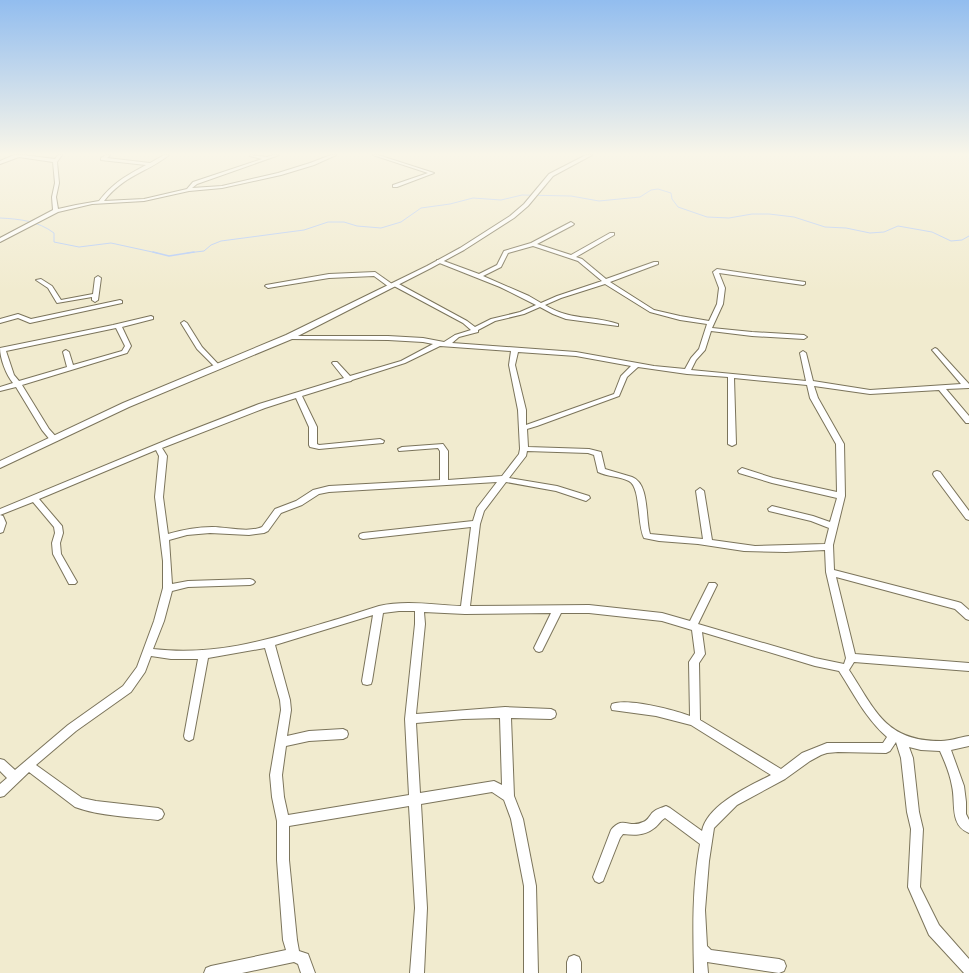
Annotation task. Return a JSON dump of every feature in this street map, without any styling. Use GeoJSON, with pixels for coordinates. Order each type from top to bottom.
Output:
{"type":"FeatureCollection","features":[{"type":"Feature","properties":{"kind":"main road"},"geometry":{"type":"LineString","coordinates":[[0,465],[126,405],[289,337],[393,286],[439,261],[512,216],[522,209],[529,200]]}},
{"type":"Feature","properties":{"kind":"street"},"geometry":{"type":"LineString","coordinates":[[54,200],[56,212]]}},
{"type":"Feature","properties":{"kind":"street"},"geometry":{"type":"LineString","coordinates":[[0,240],[56,212],[92,202],[135,200]]}},
{"type":"Feature","properties":{"kind":"street"},"geometry":{"type":"LineString","coordinates":[[479,276],[499,266],[506,252],[533,244],[571,224]]}},
{"type":"Feature","properties":{"kind":"street"},"geometry":{"type":"LineString","coordinates":[[572,258],[612,234]]}},
{"type":"Feature","properties":{"kind":"street"},"geometry":{"type":"LineString","coordinates":[[533,244],[585,263],[606,282],[652,311],[710,326],[752,334],[804,337]]}},
{"type":"Feature","properties":{"kind":"street"},"geometry":{"type":"LineString","coordinates":[[439,261],[479,276],[542,304],[557,314],[566,317],[605,321],[616,325]]}},
{"type":"Feature","properties":{"kind":"street"},"geometry":{"type":"LineString","coordinates":[[0,512],[262,406],[403,362],[457,336],[474,332],[475,329],[493,320],[522,313],[542,304],[656,263]]}},
{"type":"Feature","properties":{"kind":"street"},"geometry":{"type":"LineString","coordinates":[[687,372],[692,359],[702,350],[722,294],[722,288],[716,272],[717,271],[803,283]]}},
{"type":"Feature","properties":{"kind":"street"},"geometry":{"type":"LineString","coordinates":[[268,286],[329,276],[374,274],[393,286],[465,322],[475,329]]}},
{"type":"Feature","properties":{"kind":"street"},"geometry":{"type":"LineString","coordinates":[[94,307],[98,278]]}},
{"type":"Feature","properties":{"kind":"street"},"geometry":{"type":"LineString","coordinates":[[39,280],[50,287],[59,302],[95,295]]}},
{"type":"Feature","properties":{"kind":"street"},"geometry":{"type":"LineString","coordinates":[[0,321],[18,316],[30,321],[120,302]]}},
{"type":"Feature","properties":{"kind":"street"},"geometry":{"type":"LineString","coordinates":[[54,439],[46,430],[17,383],[8,372],[7,358],[1,350],[64,336],[119,327],[151,318]]}},
{"type":"Feature","properties":{"kind":"street"},"geometry":{"type":"LineString","coordinates":[[184,323],[199,348],[217,366]]}},
{"type":"Feature","properties":{"kind":"street"},"geometry":{"type":"LineString","coordinates":[[0,389],[70,367],[116,355],[128,349],[127,343],[119,327]]}},
{"type":"Feature","properties":{"kind":"street"},"geometry":{"type":"LineString","coordinates":[[289,337],[388,338],[423,340],[443,344],[576,354],[636,365],[687,372],[810,383],[870,392],[968,386]]}},
{"type":"Feature","properties":{"kind":"street"},"geometry":{"type":"LineString","coordinates":[[465,610],[476,524],[480,510],[502,479],[523,454],[524,449],[522,410],[512,365],[516,349]]}},
{"type":"Feature","properties":{"kind":"street"},"geometry":{"type":"LineString","coordinates":[[935,350],[968,386]]}},
{"type":"Feature","properties":{"kind":"street"},"geometry":{"type":"LineString","coordinates":[[66,352],[70,367]]}},
{"type":"Feature","properties":{"kind":"street"},"geometry":{"type":"LineString","coordinates":[[147,652],[170,655],[204,655],[268,643],[380,610],[399,607],[465,610],[590,609],[619,611],[662,617],[842,668],[850,664],[851,658],[830,572],[829,547],[841,496],[840,444],[814,398],[803,353]]}},
{"type":"Feature","properties":{"kind":"street"},"geometry":{"type":"LineString","coordinates":[[335,363],[349,380]]}},
{"type":"Feature","properties":{"kind":"street"},"geometry":{"type":"LineString","coordinates":[[524,427],[534,426],[552,418],[579,411],[617,395],[624,376],[636,365]]}},
{"type":"Feature","properties":{"kind":"street"},"geometry":{"type":"LineString","coordinates":[[731,376],[732,444]]}},
{"type":"Feature","properties":{"kind":"street"},"geometry":{"type":"LineString","coordinates":[[940,387],[969,421]]}},
{"type":"Feature","properties":{"kind":"street"},"geometry":{"type":"LineString","coordinates":[[298,395],[313,427],[313,445],[319,447],[380,441]]}},
{"type":"Feature","properties":{"kind":"street"},"geometry":{"type":"LineString","coordinates":[[402,449],[440,446],[444,451],[444,483]]}},
{"type":"Feature","properties":{"kind":"street"},"geometry":{"type":"LineString","coordinates":[[0,792],[28,765],[72,728],[127,689],[141,669],[159,621],[168,588],[167,561],[159,497],[163,456],[158,447]]}},
{"type":"Feature","properties":{"kind":"street"},"geometry":{"type":"LineString","coordinates":[[524,449],[589,451],[598,454],[601,470],[606,474],[635,480],[639,486],[643,529],[647,536],[660,539],[669,538],[708,542],[742,548],[763,549],[829,547]]}},
{"type":"Feature","properties":{"kind":"street"},"geometry":{"type":"LineString","coordinates":[[742,471],[772,480],[841,496]]}},
{"type":"Feature","properties":{"kind":"street"},"geometry":{"type":"LineString","coordinates":[[937,474],[969,517]]}},
{"type":"Feature","properties":{"kind":"street"},"geometry":{"type":"LineString","coordinates":[[164,538],[187,532],[210,530],[249,532],[261,531],[265,529],[278,511],[299,503],[322,490],[502,479],[557,488],[586,498]]}},
{"type":"Feature","properties":{"kind":"street"},"geometry":{"type":"LineString","coordinates":[[700,491],[708,542]]}},
{"type":"Feature","properties":{"kind":"street"},"geometry":{"type":"LineString","coordinates":[[34,498],[58,526],[60,533],[56,543],[57,554],[72,582]]}},
{"type":"Feature","properties":{"kind":"street"},"geometry":{"type":"LineString","coordinates":[[772,509],[834,527]]}},
{"type":"Feature","properties":{"kind":"street"},"geometry":{"type":"LineString","coordinates":[[0,518],[2,523],[0,530]]}},
{"type":"Feature","properties":{"kind":"street"},"geometry":{"type":"LineString","coordinates":[[363,536],[476,524]]}},
{"type":"Feature","properties":{"kind":"street"},"geometry":{"type":"LineString","coordinates":[[830,572],[958,606],[969,616]]}},
{"type":"Feature","properties":{"kind":"street"},"geometry":{"type":"LineString","coordinates":[[168,588],[188,584],[250,582]]}},
{"type":"Feature","properties":{"kind":"street"},"geometry":{"type":"LineString","coordinates":[[695,722],[694,662],[700,654],[700,650],[694,627],[712,585]]}},
{"type":"Feature","properties":{"kind":"street"},"geometry":{"type":"LineString","coordinates":[[416,973],[421,908],[410,720],[420,624],[419,608]]}},
{"type":"Feature","properties":{"kind":"street"},"geometry":{"type":"LineString","coordinates":[[539,648],[558,609]]}},
{"type":"Feature","properties":{"kind":"street"},"geometry":{"type":"LineString","coordinates":[[367,681],[380,610]]}},
{"type":"Feature","properties":{"kind":"street"},"geometry":{"type":"LineString","coordinates":[[268,643],[285,700],[286,710],[276,775],[278,797],[283,821],[283,860],[290,940],[294,955]]}},
{"type":"Feature","properties":{"kind":"street"},"geometry":{"type":"LineString","coordinates":[[189,736],[204,655]]}},
{"type":"Feature","properties":{"kind":"street"},"geometry":{"type":"LineString","coordinates":[[851,658],[969,667]]}},
{"type":"Feature","properties":{"kind":"street"},"geometry":{"type":"LineString","coordinates":[[842,668],[873,717],[898,739],[907,758],[912,812],[917,829],[914,887],[934,930],[969,969]]}},
{"type":"Feature","properties":{"kind":"street"},"geometry":{"type":"LineString","coordinates":[[616,707],[652,709],[695,722],[781,775]]}},
{"type":"Feature","properties":{"kind":"street"},"geometry":{"type":"LineString","coordinates":[[410,720],[456,714],[505,712],[551,714]]}},
{"type":"Feature","properties":{"kind":"street"},"geometry":{"type":"LineString","coordinates":[[505,712],[508,796],[517,819],[530,886],[531,973]]}},
{"type":"Feature","properties":{"kind":"street"},"geometry":{"type":"LineString","coordinates":[[281,742],[309,736],[343,734]]}},
{"type":"Feature","properties":{"kind":"street"},"geometry":{"type":"LineString","coordinates":[[701,973],[699,910],[705,841],[709,825],[733,801],[781,775],[806,757],[827,748],[886,748],[898,739],[944,747],[960,741],[969,741]]}},
{"type":"Feature","properties":{"kind":"street"},"geometry":{"type":"LineString","coordinates":[[944,747],[957,785],[960,801],[959,813],[965,825],[969,827]]}},
{"type":"Feature","properties":{"kind":"street"},"geometry":{"type":"LineString","coordinates":[[0,764],[15,778]]}},
{"type":"Feature","properties":{"kind":"street"},"geometry":{"type":"LineString","coordinates":[[28,765],[79,803],[96,808],[158,814]]}},
{"type":"Feature","properties":{"kind":"street"},"geometry":{"type":"LineString","coordinates":[[283,821],[494,786],[508,796]]}},
{"type":"Feature","properties":{"kind":"street"},"geometry":{"type":"LineString","coordinates":[[599,877],[615,834],[620,828],[638,830],[647,827],[659,813],[666,812],[705,841]]}},
{"type":"Feature","properties":{"kind":"street"},"geometry":{"type":"LineString","coordinates":[[700,947],[702,952],[708,956],[779,966]]}},
{"type":"Feature","properties":{"kind":"street"},"geometry":{"type":"LineString","coordinates":[[211,973],[294,955],[304,959],[308,973]]}},
{"type":"Feature","properties":{"kind":"waterway"},"geometry":{"type":"LineString","coordinates":[[190,253],[204,251],[211,245],[221,241],[304,230],[328,222],[344,222],[357,226],[381,228],[401,222],[421,208],[464,200]]}},
{"type":"Feature","properties":{"kind":"waterway"},"geometry":{"type":"LineString","coordinates":[[596,200],[605,200]]}},
{"type":"Feature","properties":{"kind":"waterway"},"geometry":{"type":"LineString","coordinates":[[673,200],[678,207],[707,217],[729,218],[752,214],[769,214],[794,217],[825,227],[846,228],[870,233],[884,232],[898,226],[932,232],[951,241],[962,240],[969,236]]}},
{"type":"Feature","properties":{"kind":"waterway"},"geometry":{"type":"LineString","coordinates":[[0,218],[22,220],[42,226],[54,233],[54,242],[79,247],[111,243],[157,253]]}},
{"type":"Feature","properties":{"kind":"waterway"},"geometry":{"type":"LineString","coordinates":[[153,252],[157,253]]}},
{"type":"Feature","properties":{"kind":"waterway"},"geometry":{"type":"LineString","coordinates":[[190,253],[194,252]]}},
{"type":"Feature","properties":{"kind":"waterway"},"geometry":{"type":"LineString","coordinates":[[157,253],[169,256],[190,253]]}}]}
